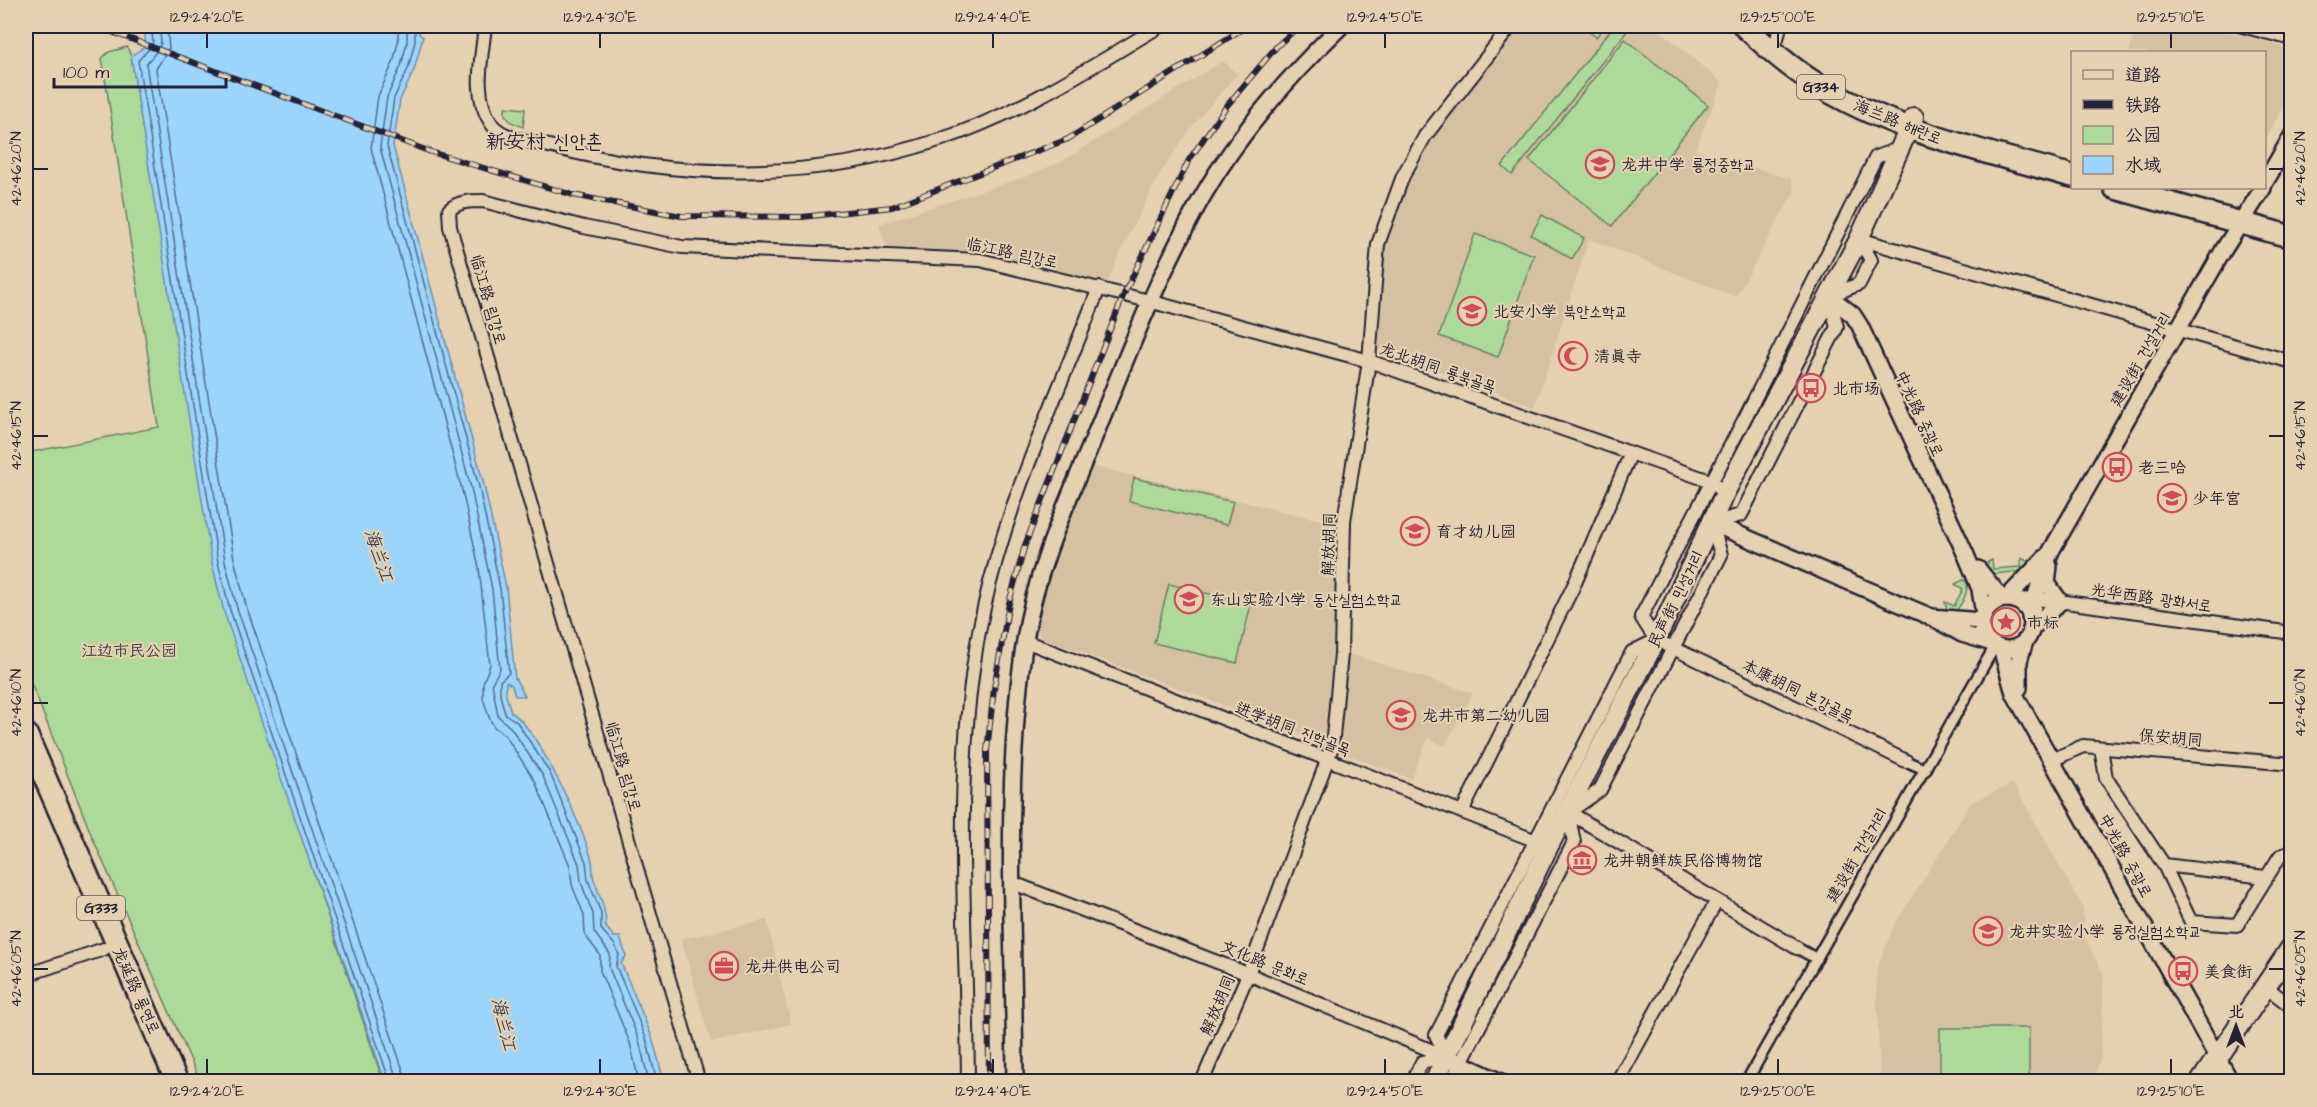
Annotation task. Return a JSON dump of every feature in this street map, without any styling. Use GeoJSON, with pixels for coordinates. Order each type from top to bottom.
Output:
{"type":"FeatureCollection","features":[{"type":"Feature","properties":{"kind":"highway","name":"海兰路 해란로"},"geometry":{"type":"LineString","coordinates":[[1744,26],[1815,84],[1879,117],[1912,123],[2071,163]]}},
{"type":"Feature","properties":{"kind":"highway","name":"海兰路 해란로"},"geometry":{"type":"LineString","coordinates":[[1773,30],[1848,89],[1912,123],[2071,175]]}},
{"type":"Feature","properties":{"kind":"highway"},"geometry":{"type":"LineString","coordinates":[[2119,189],[2243,218],[2292,225]]}},
{"type":"Feature","properties":{"kind":"highway"},"geometry":{"type":"LineString","coordinates":[[2160,189],[2292,237]]}},
{"type":"Feature","properties":{"kind":"highway","name":"龙延路 룡연로"},"geometry":{"type":"LineString","coordinates":[[26,734],[30,769],[104,949],[163,1082]]}},
{"type":"Feature","properties":{"kind":"highway","name":"龙延路 룡연로"},"geometry":{"type":"LineString","coordinates":[[30,769],[177,1082]]}},
{"type":"Feature","properties":{"kind":"main road","name":"民声街 민성거리"},"geometry":{"type":"LineString","coordinates":[[1434,1082],[1454,1060],[1542,844],[1568,812],[1656,640],[1712,524],[1754,418],[1829,296],[1912,123]]}},
{"type":"Feature","properties":{"kind":"main road"},"geometry":{"type":"LineString","coordinates":[[2201,1082],[2221,1071],[2270,990],[2292,947]]}},
{"type":"Feature","properties":{"kind":"main road"},"geometry":{"type":"LineString","coordinates":[[2270,990],[2292,968]]}},
{"type":"Feature","properties":{"kind":"street"},"geometry":{"type":"LineString","coordinates":[[485,26],[479,82],[480,96],[491,124],[498,130],[513,137],[576,154],[631,165],[734,173],[842,165],[938,141],[996,119],[1043,96],[1160,26]]}},
{"type":"Feature","properties":{"kind":"street"},"geometry":{"type":"LineString","coordinates":[[1015,1082],[1014,741],[1031,607],[1056,527],[1149,301],[1202,198],[1239,140],[1288,81],[1341,26]]}},
{"type":"Feature","properties":{"kind":"street","name":"解放胡同"},"geometry":{"type":"LineString","coordinates":[[1202,1082],[1248,974],[1329,759],[1341,654],[1344,521],[1368,362],[1378,244],[1403,176],[1425,136],[1511,26]]}},
{"type":"Feature","properties":{"kind":"street"},"geometry":{"type":"LineString","coordinates":[[2242,26],[2270,29],[2292,39]]}},
{"type":"Feature","properties":{"kind":"street","name":"建设街 건설거리"},"geometry":{"type":"LineString","coordinates":[[2266,182],[2292,136]]}},
{"type":"Feature","properties":{"kind":"street"},"geometry":{"type":"LineString","coordinates":[[1542,844],[1632,652],[1656,640],[1641,617],[1710,481],[1754,418],[1876,157],[1901,148]]}},
{"type":"Feature","properties":{"kind":"street","name":"建设街 건설거리"},"geometry":{"type":"LineString","coordinates":[[2051,551],[2243,218],[2262,189]]}},
{"type":"Feature","properties":{"kind":"street","name":"临江路 림강로"},"geometry":{"type":"LineString","coordinates":[[699,1082],[450,227],[449,210],[454,205],[467,201],[483,201],[593,230],[682,247],[964,258],[1149,301]]}},
{"type":"Feature","properties":{"kind":"street"},"geometry":{"type":"LineString","coordinates":[[1858,239],[2292,362]]}},
{"type":"Feature","properties":{"kind":"street"},"geometry":{"type":"LineString","coordinates":[[968,1082],[964,775],[976,649],[993,570],[1015,500],[1099,288]]}},
{"type":"Feature","properties":{"kind":"street"},"geometry":{"type":"LineString","coordinates":[[1712,524],[1741,515],[1837,327],[1829,296]]}},
{"type":"Feature","properties":{"kind":"street","name":"中光路 중광로"},"geometry":{"type":"LineString","coordinates":[[1829,296],[1853,315],[1860,326],[1966,555],[1980,589],[1983,615]]}},
{"type":"Feature","properties":{"kind":"street","name":"龙北胡同 룡북골목"},"geometry":{"type":"LineString","coordinates":[[1149,301],[1368,362],[1710,481],[1725,493]]}},
{"type":"Feature","properties":{"kind":"street"},"geometry":{"type":"LineString","coordinates":[[1462,812],[1575,583],[1630,453]]}},
{"type":"Feature","properties":{"kind":"street"},"geometry":{"type":"LineString","coordinates":[[1712,524],[1931,617],[1962,634],[2012,648],[2029,629],[2060,602],[2048,583],[2051,551]]}},
{"type":"Feature","properties":{"kind":"street"},"geometry":{"type":"LineString","coordinates":[[1568,812],[1600,790],[1721,555],[1712,524]]}},
{"type":"Feature","properties":{"kind":"street"},"geometry":{"type":"LineString","coordinates":[[1931,617],[1970,622],[1981,621],[1990,606],[2004,599],[2051,551]]}},
{"type":"Feature","properties":{"kind":"street","name":"中光路 중광로"},"geometry":{"type":"LineString","coordinates":[[2021,703],[2018,669],[2035,599],[2051,551]]}},
{"type":"Feature","properties":{"kind":"street","name":"中光路 중광로"},"geometry":{"type":"LineString","coordinates":[[1966,555],[2004,599]]}},
{"type":"Feature","properties":{"kind":"street"},"geometry":{"type":"LineString","coordinates":[[2004,599],[2021,604],[2029,629]]}},
{"type":"Feature","properties":{"kind":"street","name":"光华西路 광화서로"},"geometry":{"type":"LineString","coordinates":[[2004,599],[2035,599],[2292,633]]}},
{"type":"Feature","properties":{"kind":"street"},"geometry":{"type":"LineString","coordinates":[[1983,615],[1982,627],[1995,645]]}},
{"type":"Feature","properties":{"kind":"street","name":"本康胡同 본강골목"},"geometry":{"type":"LineString","coordinates":[[1656,640],[1926,770]]}},
{"type":"Feature","properties":{"kind":"street","name":"进学胡同 진학골목"},"geometry":{"type":"LineString","coordinates":[[1025,641],[1542,844]]}},
{"type":"Feature","properties":{"kind":"street","name":"建设街 건설거리"},"geometry":{"type":"LineString","coordinates":[[1746,1082],[1926,770],[1995,645]]}},
{"type":"Feature","properties":{"kind":"street","name":"中光路 중광로"},"geometry":{"type":"LineString","coordinates":[[1995,645],[2014,693],[2221,1071]]}},
{"type":"Feature","properties":{"kind":"street","name":"保安胡同"},"geometry":{"type":"LineString","coordinates":[[2052,760],[2083,746],[2292,764]]}},
{"type":"Feature","properties":{"kind":"street"},"geometry":{"type":"LineString","coordinates":[[2101,748],[2106,778],[2164,865],[2191,922],[2238,925],[2265,877],[2280,856],[2292,852]]}},
{"type":"Feature","properties":{"kind":"street"},"geometry":{"type":"LineString","coordinates":[[1568,812],[1716,902],[1818,959]]}},
{"type":"Feature","properties":{"kind":"street"},"geometry":{"type":"LineString","coordinates":[[1451,1082],[1454,1060],[1574,842],[1568,812]]}},
{"type":"Feature","properties":{"kind":"street"},"geometry":{"type":"LineString","coordinates":[[2164,865],[2265,877]]}},
{"type":"Feature","properties":{"kind":"street","name":"文化路 문화로"},"geometry":{"type":"LineString","coordinates":[[1013,883],[1248,974],[1501,1082]]}},
{"type":"Feature","properties":{"kind":"street"},"geometry":{"type":"LineString","coordinates":[[1617,1082],[1716,902]]}},
{"type":"Feature","properties":{"kind":"street"},"geometry":{"type":"LineString","coordinates":[[26,975],[104,949]]}},
{"type":"Feature","properties":{"kind":"street"},"geometry":{"type":"LineString","coordinates":[[2270,990],[2292,1007]]}},
{"type":"Feature","properties":{"kind":"street"},"geometry":{"type":"LineString","coordinates":[[1412,1082],[1422,1062],[1454,1060]]}},
{"type":"Feature","properties":{"kind":"shaded area","name":"龙井中学 룡정중학교"},"geometry":{"type":"Polygon","coordinates":[[[1520,26],[1655,26],[1722,83],[1695,150],[1791,179],[1795,190],[1736,297],[1589,239],[1535,407],[1378,348],[1377,274],[1386,232],[1426,147],[1520,26]]]}},
{"type":"Feature","properties":{"kind":"shaded area"},"geometry":{"type":"Polygon","coordinates":[[[2136,26],[2207,26],[2291,49],[2291,91],[2266,139],[2266,51],[2129,51],[2136,26]]]}},
{"type":"Feature","properties":{"kind":"shaded area"},"geometry":{"type":"Polygon","coordinates":[[[1223,61],[1237,74],[1190,129],[1160,174],[1121,250],[1107,284],[977,254],[886,248],[879,224],[1022,178],[1061,162],[1223,61]]]}},
{"type":"Feature","properties":{"kind":"shaded area","name":"东山实验小学 동산실험소학교"},"geometry":{"type":"Polygon","coordinates":[[[1088,465],[1329,522],[1335,526],[1336,656],[1327,744],[1041,637],[1037,630],[1038,612],[1045,585],[1088,465]]]}},
{"type":"Feature","properties":{"kind":"shaded area","name":"龙井市第二幼儿园"},"geometry":{"type":"Polygon","coordinates":[[[1346,653],[1473,693],[1445,746],[1428,738],[1411,779],[1340,752],[1338,749],[1346,653]]]}},
{"type":"Feature","properties":{"kind":"shaded area","name":"龙井实验小学 룡정실험소학교"},"geometry":{"type":"Polygon","coordinates":[[[2013,783],[2083,908],[2084,936],[2104,976],[2101,1056],[2093,1081],[1880,1081],[1876,971],[1894,926],[1971,803],[2013,783]]]}},
{"type":"Feature","properties":{"kind":"shaded area"},"geometry":{"type":"Polygon","coordinates":[[[767,920],[791,1024],[711,1043],[681,939],[767,920]]]}},
{"type":"Feature","properties":{"kind":"green space"},"geometry":{"type":"Polygon","coordinates":[[[1581,26],[1605,26],[1596,37],[1581,26]]]}},
{"type":"Feature","properties":{"kind":"green space"},"geometry":{"type":"Polygon","coordinates":[[[1614,26],[1631,26],[1512,175],[1502,166],[1614,26]]]}},
{"type":"Feature","properties":{"kind":"green space"},"geometry":{"type":"Polygon","coordinates":[[[1625,39],[1708,105],[1612,226],[1529,160],[1625,39]]]}},
{"type":"Feature","properties":{"kind":"green space","name":"江边市民公园"},"geometry":{"type":"Polygon","coordinates":[[[127,47],[131,56],[217,584],[383,1081],[200,1081],[93,839],[26,670],[26,453],[159,427],[102,58],[109,52],[127,47]]]}},
{"type":"Feature","properties":{"kind":"green space"},"geometry":{"type":"Polygon","coordinates":[[[505,107],[525,109],[523,127],[511,122],[505,115],[505,107]]]}},
{"type":"Feature","properties":{"kind":"green space"},"geometry":{"type":"Polygon","coordinates":[[[1542,215],[1584,238],[1572,259],[1531,235],[1542,215]]]}},
{"type":"Feature","properties":{"kind":"green space"},"geometry":{"type":"Polygon","coordinates":[[[1475,234],[1534,255],[1498,357],[1439,336],[1475,234]]]}},
{"type":"Feature","properties":{"kind":"green space"},"geometry":{"type":"Polygon","coordinates":[[[1134,478],[1233,502],[1227,525],[1129,501],[1134,478]]]}},
{"type":"Feature","properties":{"kind":"green space"},"geometry":{"type":"Polygon","coordinates":[[[2021,558],[2029,562],[2025,571],[1993,574],[1986,569],[1988,562],[1992,560],[1993,569],[2021,567],[2021,558]]]}},
{"type":"Feature","properties":{"kind":"green space"},"geometry":{"type":"Polygon","coordinates":[[[1963,580],[1967,582],[1964,599],[1953,613],[1947,611],[1945,602],[1954,606],[1963,589],[1955,584],[1963,580]]]}},
{"type":"Feature","properties":{"kind":"green space"},"geometry":{"type":"Polygon","coordinates":[[[1169,584],[1251,604],[1237,663],[1154,643],[1169,584]]]}},
{"type":"Feature","properties":{"kind":"green space"},"geometry":{"type":"Polygon","coordinates":[[[1940,1028],[2029,1028],[2029,1081],[1940,1081],[1940,1028]]]}},
{"type":"Feature","properties":{"kind":"water","name":"海兰江"},"geometry":{"type":"Polygon","coordinates":[[[144,26],[421,26],[419,34],[423,37],[414,70],[400,100],[393,146],[484,485],[506,587],[515,678],[525,696],[515,696],[512,685],[506,682],[506,695],[511,712],[522,721],[546,757],[580,826],[592,861],[593,877],[604,908],[606,927],[614,937],[620,937],[626,956],[621,963],[652,1037],[664,1081],[385,1081],[224,612],[212,563],[131,56],[146,46],[144,26]]]}},
{"type":"Feature","properties":{"kind":"railway"},"geometry":{"type":"LineString","coordinates":[[96,26],[431,152],[573,195],[681,216],[802,217],[892,207],[1068,139],[1247,26]]}},
{"type":"Feature","properties":{"kind":"railway"},"geometry":{"type":"LineString","coordinates":[[989,1082],[987,751],[994,688],[1009,603],[1025,545],[1124,294],[1189,160],[1225,108],[1277,46],[1299,26]]}},
{"type":"Feature","properties":{"kind":"place","name":"龙井中学 룡정중학교"},"geometry":{"type":"Point","coordinates":[1600,164]}},
{"type":"Feature","properties":{"kind":"place","name":"北安小学 북안소학교"},"geometry":{"type":"Point","coordinates":[1472,311]}},
{"type":"Feature","properties":{"kind":"place","name":"清真寺"},"geometry":{"type":"Point","coordinates":[1573,356]}},
{"type":"Feature","properties":{"kind":"place","name":"北市场"},"geometry":{"type":"Point","coordinates":[1811,388]}},
{"type":"Feature","properties":{"kind":"place","name":"老三哈"},"geometry":{"type":"Point","coordinates":[2117,467]}},
{"type":"Feature","properties":{"kind":"place","name":"少年宫"},"geometry":{"type":"Point","coordinates":[2172,498]}},
{"type":"Feature","properties":{"kind":"place","name":"育才幼儿园"},"geometry":{"type":"Point","coordinates":[1415,531]}},
{"type":"Feature","properties":{"kind":"place","name":"东山实验小学 동산실험소학교"},"geometry":{"type":"Point","coordinates":[1189,599]}},
{"type":"Feature","properties":{"kind":"place","name":"市标"},"geometry":{"type":"Point","coordinates":[2006,622]}},
{"type":"Feature","properties":{"kind":"place","name":"龙井市第二幼儿园"},"geometry":{"type":"Point","coordinates":[1401,715]}},
{"type":"Feature","properties":{"kind":"place","name":"龙井朝鲜族民俗博物馆"},"geometry":{"type":"Point","coordinates":[1582,860]}},
{"type":"Feature","properties":{"kind":"place","name":"龙井实验小学 룡정실험소학교"},"geometry":{"type":"Point","coordinates":[1988,931]}},
{"type":"Feature","properties":{"kind":"place","name":"龙井供电公司"},"geometry":{"type":"Point","coordinates":[724,966]}},
{"type":"Feature","properties":{"kind":"place","name":"美食街"},"geometry":{"type":"Point","coordinates":[2183,971]}},
{"type":"Feature","properties":{"kind":"district","name":"新安村 신안촌"},"geometry":{"type":"Point","coordinates":[544,141]}}]}
